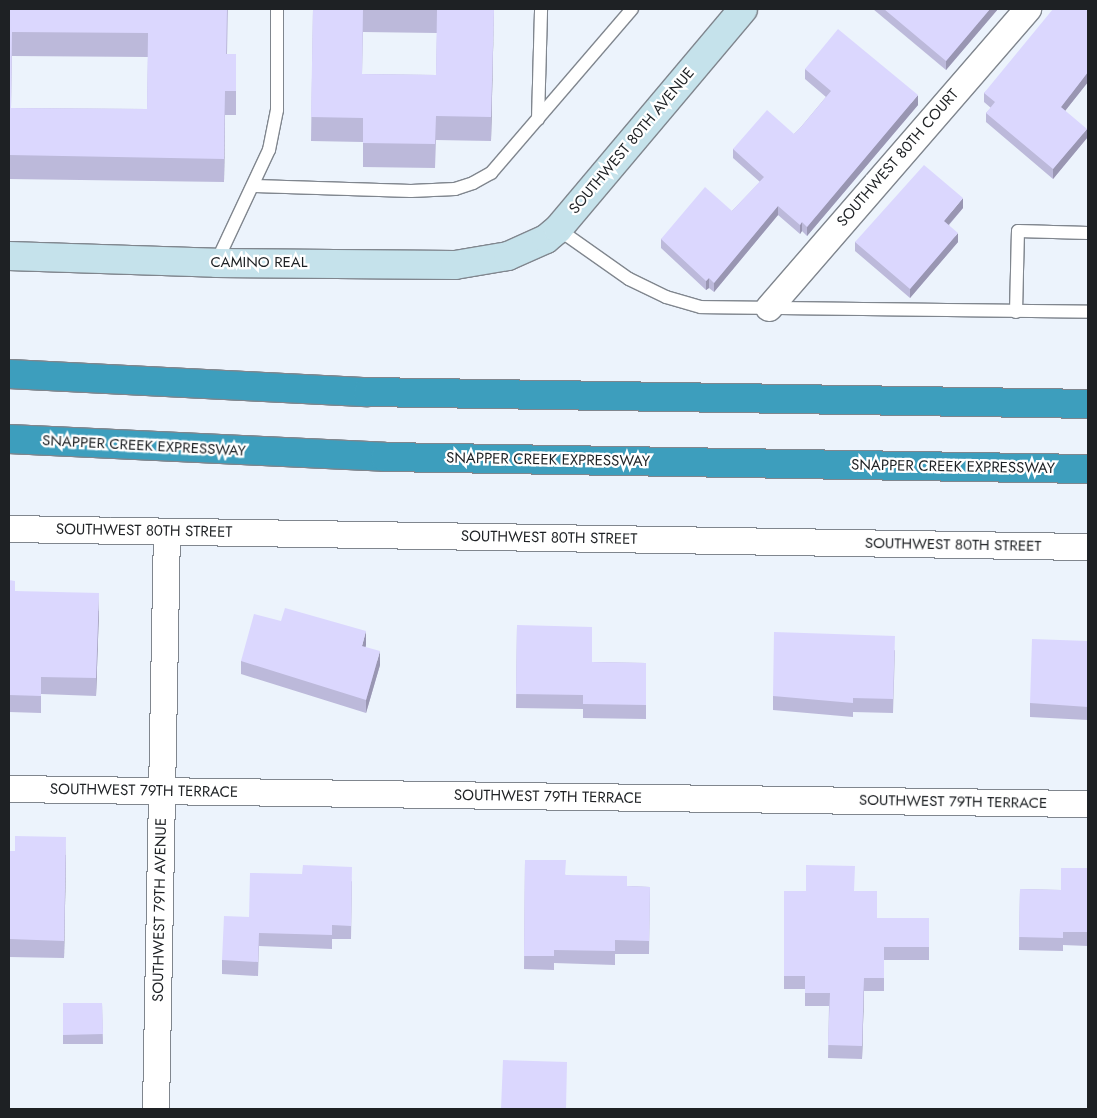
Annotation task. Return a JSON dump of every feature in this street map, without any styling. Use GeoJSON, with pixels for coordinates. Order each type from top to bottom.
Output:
{"type":"FeatureCollection","features":[{"type":"Feature","properties":{"kind":"highway"},"geometry":{"type":"LineString","coordinates":[[9,374],[368,392],[1088,404]]}},
{"type":"Feature","properties":{"kind":"highway","name":"SNAPPER CREEK EXPRESSWAY"},"geometry":{"type":"LineString","coordinates":[[9,439],[384,457],[1088,468]]}},
{"type":"Feature","properties":{"kind":"street","name":"SOUTHWEST 80TH AVENUE"},"geometry":{"type":"LineString","coordinates":[[508,256],[540,243],[558,230],[743,9]]}},
{"type":"Feature","properties":{"kind":"street","name":"SOUTHWEST 80TH COURT"},"geometry":{"type":"LineString","coordinates":[[769,308],[1028,9]]}},
{"type":"Feature","properties":{"kind":"street","name":"CAMINO REAL"},"geometry":{"type":"LineString","coordinates":[[9,256],[216,263],[455,265],[508,256]]}},
{"type":"Feature","properties":{"kind":"street","name":"SOUTHWEST 80TH STREET"},"geometry":{"type":"LineString","coordinates":[[9,530],[1088,547]]}},
{"type":"Feature","properties":{"kind":"street","name":"SOUTHWEST 79TH AVENUE"},"geometry":{"type":"LineString","coordinates":[[156,1109],[167,532]]}},
{"type":"Feature","properties":{"kind":"street","name":"SOUTHWEST 79TH TERRACE"},"geometry":{"type":"LineString","coordinates":[[9,789],[1088,804]]}},
{"type":"Feature","properties":{"kind":"lane"},"geometry":{"type":"LineString","coordinates":[[216,263],[254,186],[269,150],[277,110],[277,9]]}},
{"type":"Feature","properties":{"kind":"lane"},"geometry":{"type":"LineString","coordinates":[[538,119],[542,9]]}},
{"type":"Feature","properties":{"kind":"lane"},"geometry":{"type":"LineString","coordinates":[[254,186],[411,191],[455,189],[491,172],[632,9]]}},
{"type":"Feature","properties":{"kind":"lane"},"geometry":{"type":"LineString","coordinates":[[558,230],[629,279],[666,298],[702,307],[1088,312]]}},
{"type":"Feature","properties":{"kind":"lane"},"geometry":{"type":"LineString","coordinates":[[1016,312],[1018,231],[1088,233]]}},
{"type":"Feature","properties":{"kind":"building"},"geometry":{"type":"Polygon","coordinates":[[[9,9],[227,9],[226,54],[236,54],[236,91],[225,91],[224,159],[9,155],[9,9]],[[12,32],[11,108],[147,109],[148,33],[12,32]]]}},
{"type":"Feature","properties":{"kind":"building"},"geometry":{"type":"Polygon","coordinates":[[[313,9],[363,9],[362,74],[436,75],[437,9],[494,9],[491,117],[436,116],[435,144],[363,143],[363,118],[311,117],[313,9]]]}},
{"type":"Feature","properties":{"kind":"building"},"geometry":{"type":"Polygon","coordinates":[[[884,9],[990,9],[946,61],[884,9]]]}},
{"type":"Feature","properties":{"kind":"building"},"geometry":{"type":"Polygon","coordinates":[[[1053,9],[1088,9],[1088,72],[1061,107],[1087,129],[1053,169],[986,113],[995,102],[984,93],[1053,9]]]}},
{"type":"Feature","properties":{"kind":"building"},"geometry":{"type":"Polygon","coordinates":[[[838,29],[918,95],[807,227],[802,222],[800,225],[778,206],[714,283],[709,278],[706,281],[661,239],[705,187],[732,211],[764,177],[733,149],[767,110],[794,134],[801,127],[831,91],[805,69],[838,29]]]}},
{"type":"Feature","properties":{"kind":"building"},"geometry":{"type":"Polygon","coordinates":[[[924,165],[963,198],[944,221],[958,233],[910,289],[855,242],[924,165]]]}},
{"type":"Feature","properties":{"kind":"building"},"geometry":{"type":"Polygon","coordinates":[[[9,580],[15,581],[15,591],[99,593],[96,678],[41,677],[41,696],[9,695],[9,580]]]}},
{"type":"Feature","properties":{"kind":"building"},"geometry":{"type":"Polygon","coordinates":[[[285,608],[366,631],[362,646],[380,651],[366,700],[241,661],[254,614],[281,621],[285,608]]]}},
{"type":"Feature","properties":{"kind":"building"},"geometry":{"type":"Polygon","coordinates":[[[517,625],[592,627],[592,662],[646,663],[646,705],[583,704],[583,695],[516,694],[517,625]]]}},
{"type":"Feature","properties":{"kind":"building"},"geometry":{"type":"Polygon","coordinates":[[[774,632],[895,636],[893,699],[853,698],[853,703],[773,696],[774,632]]]}},
{"type":"Feature","properties":{"kind":"building"},"geometry":{"type":"Polygon","coordinates":[[[1032,639],[1088,641],[1088,707],[1030,703],[1032,639]]]}},
{"type":"Feature","properties":{"kind":"building"},"geometry":{"type":"Polygon","coordinates":[[[15,836],[66,837],[64,941],[9,939],[9,851],[15,851],[15,836]]]}},
{"type":"Feature","properties":{"kind":"building"},"geometry":{"type":"Polygon","coordinates":[[[525,860],[566,860],[565,875],[627,876],[627,886],[650,887],[649,941],[615,940],[615,951],[554,950],[554,956],[524,956],[525,860]]]}},
{"type":"Feature","properties":{"kind":"building"},"geometry":{"type":"Polygon","coordinates":[[[303,865],[352,867],[351,926],[332,925],[332,935],[259,933],[258,962],[222,960],[224,916],[249,917],[250,873],[302,874],[303,865]]]}},
{"type":"Feature","properties":{"kind":"building"},"geometry":{"type":"Polygon","coordinates":[[[806,865],[855,866],[854,891],[877,891],[877,918],[929,918],[929,947],[884,947],[884,978],[864,978],[862,1046],[828,1045],[830,993],[805,993],[805,976],[784,976],[784,891],[806,891],[806,865]]]}},
{"type":"Feature","properties":{"kind":"building"},"geometry":{"type":"Polygon","coordinates":[[[1061,868],[1088,868],[1088,932],[1063,932],[1063,938],[1019,937],[1020,889],[1061,890],[1061,868]]]}},
{"type":"Feature","properties":{"kind":"building"},"geometry":{"type":"Polygon","coordinates":[[[63,1003],[102,1003],[103,1034],[63,1035],[63,1003]]]}},
{"type":"Feature","properties":{"kind":"building"},"geometry":{"type":"Polygon","coordinates":[[[503,1060],[567,1062],[566,1109],[501,1109],[503,1060]]]}}]}
